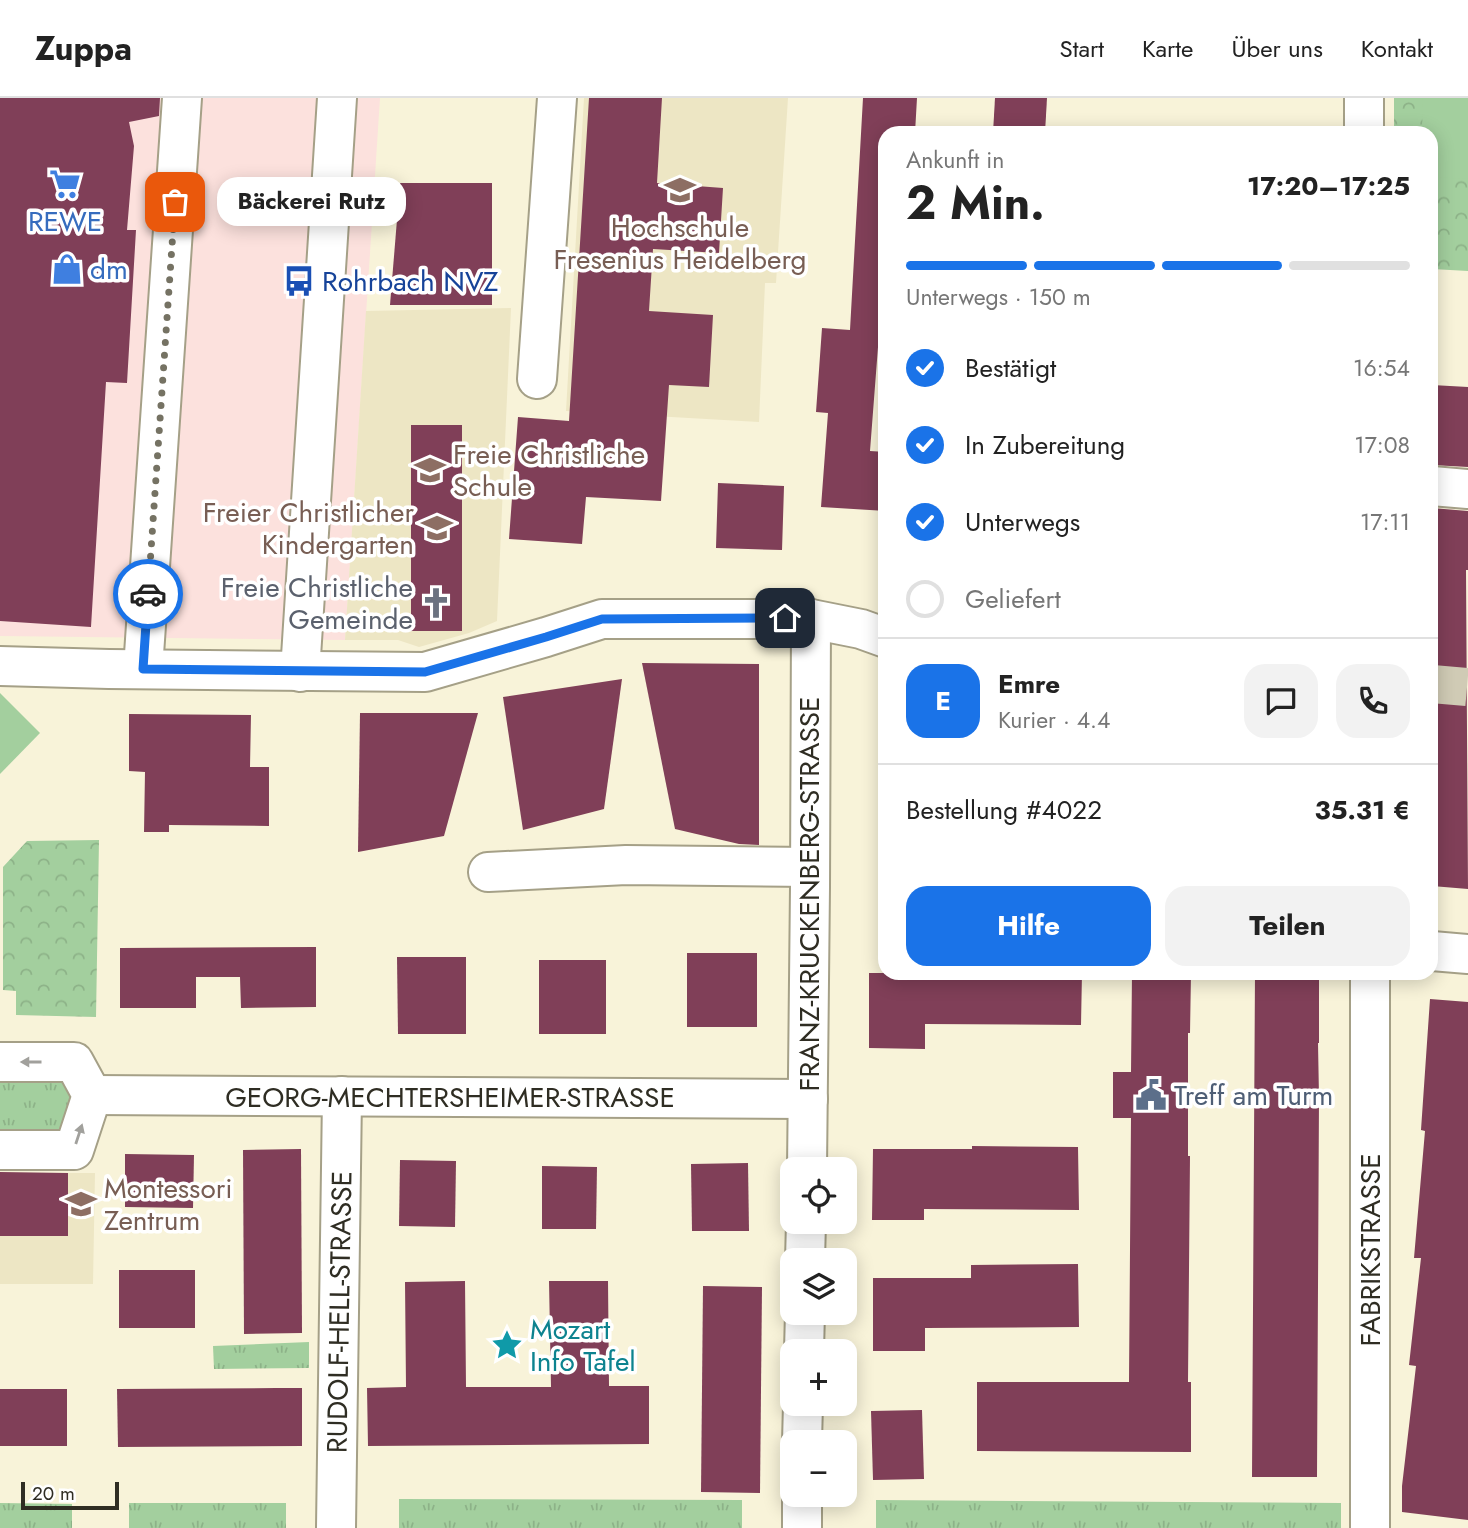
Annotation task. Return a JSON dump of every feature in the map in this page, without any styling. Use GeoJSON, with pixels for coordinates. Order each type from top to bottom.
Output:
{"type":"FeatureCollection","features":[{"type":"Feature","properties":{"kind":"street"},"geometry":{"type":"LineString","coordinates":[[143,669],[182,98]]}},
{"type":"Feature","properties":{"kind":"street"},"geometry":{"type":"LineString","coordinates":[[300,671],[337,98]]}},
{"type":"Feature","properties":{"kind":"street"},"geometry":{"type":"LineString","coordinates":[[537,379],[557,98]]}},
{"type":"Feature","properties":{"kind":"street"},"geometry":{"type":"LineString","coordinates":[[1364,98],[1364,126]]}},
{"type":"Feature","properties":{"kind":"street"},"geometry":{"type":"LineString","coordinates":[[1438,486],[1468,489]]}},
{"type":"Feature","properties":{"kind":"street"},"geometry":{"type":"LineString","coordinates":[[0,666],[425,672],[602,619],[811,618],[878,635]]}},
{"type":"Feature","properties":{"kind":"street","name":"FRANZ-KRUCKENBERG-STRASSE"},"geometry":{"type":"LineString","coordinates":[[807,1157],[811,618]]}},
{"type":"Feature","properties":{"kind":"street"},"geometry":{"type":"LineString","coordinates":[[488,872],[626,865],[810,867]]}},
{"type":"Feature","properties":{"kind":"street"},"geometry":{"type":"LineString","coordinates":[[1438,952],[1468,954]]}},
{"type":"Feature","properties":{"kind":"street","name":"FABRIKSTRASSE"},"geometry":{"type":"LineString","coordinates":[[1370,980],[1370,1528]]}},
{"type":"Feature","properties":{"kind":"street"},"geometry":{"type":"LineString","coordinates":[[0,1062],[74,1062],[92,1095],[74,1150],[0,1150]]}},
{"type":"Feature","properties":{"kind":"street","name":"GEORG-MECHTERSHEIMER-STRASSE"},"geometry":{"type":"LineString","coordinates":[[92,1095],[808,1099]]}},
{"type":"Feature","properties":{"kind":"street","name":"RUDOLF-HELL-STRASSE"},"geometry":{"type":"LineString","coordinates":[[336,1528],[342,1096]]}},
{"type":"Feature","properties":{"kind":"street"},"geometry":{"type":"LineString","coordinates":[[802,1507],[802,1528]]}},
{"type":"Feature","properties":{"kind":"shaded area"},"geometry":{"type":"Polygon","coordinates":[[[0,98],[380,98],[345,640],[0,636],[0,98]]]}},
{"type":"Feature","properties":{"kind":"shaded area","name":"Hochschule Fresenius Heidelberg"},"geometry":{"type":"Polygon","coordinates":[[[584,98],[788,98],[776,283],[765,283],[759,422],[566,411],[584,98]]]}},
{"type":"Feature","properties":{"kind":"shaded area","name":"Freie Christliche Schule"},"geometry":{"type":"Polygon","coordinates":[[[511,308],[497,621],[469,633],[419,647],[398,640],[345,640],[366,311],[511,308]]]}},
{"type":"Feature","properties":{"kind":"shaded area","name":"Montessori Zentrum"},"geometry":{"type":"Polygon","coordinates":[[[68,1173],[95,1173],[93,1284],[0,1284],[0,1236],[68,1236],[68,1173]]]}},
{"type":"Feature","properties":{"kind":"green space"},"geometry":{"type":"Polygon","coordinates":[[[1394,98],[1468,98],[1468,271],[1438,269],[1438,126],[1394,126],[1394,98]]]}},
{"type":"Feature","properties":{"kind":"green space"},"geometry":{"type":"Polygon","coordinates":[[[1423,98],[1468,98],[1468,179],[1438,177],[1438,126],[1422,126],[1423,98]]]}},
{"type":"Feature","properties":{"kind":"green space"},"geometry":{"type":"Polygon","coordinates":[[[0,693],[40,733],[0,774],[0,693]]]}},
{"type":"Feature","properties":{"kind":"green space"},"geometry":{"type":"Polygon","coordinates":[[[99,840],[96,1017],[16,1015],[16,991],[3,990],[3,867],[27,841],[99,840]]]}},
{"type":"Feature","properties":{"kind":"green space"},"geometry":{"type":"Polygon","coordinates":[[[0,1074],[72,1074],[72,1129],[0,1129],[0,1074]]]}},
{"type":"Feature","properties":{"kind":"green space"},"geometry":{"type":"Polygon","coordinates":[[[309,1342],[309,1368],[214,1369],[213,1346],[309,1342]]]}},
{"type":"Feature","properties":{"kind":"green space"},"geometry":{"type":"Polygon","coordinates":[[[399,1499],[742,1500],[742,1528],[399,1528],[399,1499]]]}},
{"type":"Feature","properties":{"kind":"green space"},"geometry":{"type":"Polygon","coordinates":[[[876,1500],[1341,1503],[1341,1528],[876,1528],[876,1500]]]}},
{"type":"Feature","properties":{"kind":"green space"},"geometry":{"type":"Polygon","coordinates":[[[0,1503],[72,1504],[72,1528],[0,1528],[0,1503]]]}},
{"type":"Feature","properties":{"kind":"green space"},"geometry":{"type":"Polygon","coordinates":[[[129,1503],[286,1503],[286,1528],[129,1528],[129,1503]]]}},
{"type":"Feature","properties":{"kind":"building"},"geometry":{"type":"Polygon","coordinates":[[[0,98],[160,98],[159,116],[129,122],[134,146],[127,230],[136,230],[127,383],[106,382],[91,627],[0,621],[0,98]]]}},
{"type":"Feature","properties":{"kind":"building"},"geometry":{"type":"Polygon","coordinates":[[[589,98],[662,98],[657,183],[723,188],[719,253],[653,249],[649,311],[713,315],[709,387],[669,385],[661,501],[586,497],[582,544],[509,539],[518,417],[569,421],[589,98]]]}},
{"type":"Feature","properties":{"kind":"building"},"geometry":{"type":"Polygon","coordinates":[[[863,98],[917,98],[915,126],[878,126],[878,347],[870,451],[878,452],[878,511],[821,507],[828,413],[816,412],[822,328],[850,330],[863,98]]]}},
{"type":"Feature","properties":{"kind":"building"},"geometry":{"type":"Polygon","coordinates":[[[995,98],[1047,98],[1045,126],[993,126],[995,98]]]}},
{"type":"Feature","properties":{"kind":"building"},"geometry":{"type":"Polygon","coordinates":[[[400,183],[492,183],[492,305],[390,305],[400,183]]]}},
{"type":"Feature","properties":{"kind":"building"},"geometry":{"type":"Polygon","coordinates":[[[1438,385],[1468,387],[1468,467],[1438,465],[1438,385]]]}},
{"type":"Feature","properties":{"kind":"building","name":"Freier Christlicher Kindergarten"},"geometry":{"type":"Polygon","coordinates":[[[411,425],[462,425],[462,631],[411,631],[411,425]]]}},
{"type":"Feature","properties":{"kind":"building"},"geometry":{"type":"Polygon","coordinates":[[[718,483],[784,486],[782,550],[716,548],[718,483]]]}},
{"type":"Feature","properties":{"kind":"building"},"geometry":{"type":"Polygon","coordinates":[[[1438,508],[1468,511],[1468,889],[1438,886],[1438,508]]]}},
{"type":"Feature","properties":{"kind":"building"},"geometry":{"type":"Polygon","coordinates":[[[642,663],[759,664],[759,845],[739,844],[675,829],[642,663]]]}},
{"type":"Feature","properties":{"kind":"building"},"geometry":{"type":"Polygon","coordinates":[[[622,679],[604,809],[523,830],[503,697],[622,679]]]}},
{"type":"Feature","properties":{"kind":"building"},"geometry":{"type":"Polygon","coordinates":[[[360,713],[478,713],[444,836],[358,852],[360,713]]]}},
{"type":"Feature","properties":{"kind":"building"},"geometry":{"type":"Polygon","coordinates":[[[129,714],[251,715],[250,767],[269,767],[269,826],[169,825],[169,832],[144,832],[145,772],[129,771],[129,714]]]}},
{"type":"Feature","properties":{"kind":"building"},"geometry":{"type":"Polygon","coordinates":[[[316,947],[316,1007],[241,1008],[240,977],[196,977],[196,1008],[120,1008],[120,948],[316,947]]]}},
{"type":"Feature","properties":{"kind":"building"},"geometry":{"type":"Polygon","coordinates":[[[687,953],[757,953],[757,1027],[687,1027],[687,953]]]}},
{"type":"Feature","properties":{"kind":"building"},"geometry":{"type":"Polygon","coordinates":[[[397,957],[466,957],[466,1034],[398,1034],[397,957]]]}},
{"type":"Feature","properties":{"kind":"building"},"geometry":{"type":"Polygon","coordinates":[[[539,960],[606,960],[606,1034],[539,1034],[539,960]]]}},
{"type":"Feature","properties":{"kind":"building"},"geometry":{"type":"Polygon","coordinates":[[[869,973],[878,973],[878,980],[1082,980],[1081,1025],[925,1024],[925,1049],[869,1048],[869,973]]]}},
{"type":"Feature","properties":{"kind":"building"},"geometry":{"type":"Polygon","coordinates":[[[1132,980],[1191,980],[1188,1033],[1188,1382],[1191,1382],[1191,1452],[977,1451],[977,1382],[1129,1382],[1131,1118],[1113,1118],[1113,1072],[1131,1072],[1132,980]]]}},
{"type":"Feature","properties":{"kind":"building"},"geometry":{"type":"Polygon","coordinates":[[[1255,980],[1319,980],[1317,1477],[1252,1477],[1255,980]]]}},
{"type":"Feature","properties":{"kind":"building"},"geometry":{"type":"Polygon","coordinates":[[[1430,999],[1468,1002],[1468,1520],[1402,1512],[1402,1486],[1416,1366],[1409,1365],[1421,1258],[1414,1258],[1425,1131],[1421,1130],[1430,999]]]}},
{"type":"Feature","properties":{"kind":"building"},"geometry":{"type":"Polygon","coordinates":[[[972,1146],[1078,1147],[1079,1210],[924,1209],[924,1220],[872,1220],[873,1149],[972,1149],[972,1146]]]}},
{"type":"Feature","properties":{"kind":"building"},"geometry":{"type":"Polygon","coordinates":[[[301,1149],[302,1333],[244,1334],[243,1150],[301,1149]]]}},
{"type":"Feature","properties":{"kind":"building"},"geometry":{"type":"Polygon","coordinates":[[[125,1154],[194,1155],[193,1208],[125,1207],[125,1154]]]}},
{"type":"Feature","properties":{"kind":"building"},"geometry":{"type":"Polygon","coordinates":[[[400,1160],[456,1161],[455,1227],[399,1226],[400,1160]]]}},
{"type":"Feature","properties":{"kind":"building"},"geometry":{"type":"Polygon","coordinates":[[[748,1163],[749,1231],[692,1231],[691,1164],[748,1163]]]}},
{"type":"Feature","properties":{"kind":"building"},"geometry":{"type":"Polygon","coordinates":[[[542,1166],[597,1167],[596,1229],[542,1229],[542,1166]]]}},
{"type":"Feature","properties":{"kind":"building"},"geometry":{"type":"Polygon","coordinates":[[[0,1172],[68,1173],[68,1236],[0,1236],[0,1172]]]}},
{"type":"Feature","properties":{"kind":"building"},"geometry":{"type":"Polygon","coordinates":[[[1078,1264],[1079,1327],[925,1328],[925,1351],[873,1351],[873,1278],[971,1278],[971,1265],[1078,1264]]]}},
{"type":"Feature","properties":{"kind":"building"},"geometry":{"type":"Polygon","coordinates":[[[119,1270],[195,1270],[195,1328],[119,1328],[119,1270]]]}},
{"type":"Feature","properties":{"kind":"building"},"geometry":{"type":"Polygon","coordinates":[[[465,1281],[466,1387],[551,1387],[549,1281],[608,1281],[609,1386],[649,1386],[649,1444],[368,1446],[367,1388],[406,1387],[405,1282],[465,1281]]]}},
{"type":"Feature","properties":{"kind":"building"},"geometry":{"type":"Polygon","coordinates":[[[703,1286],[762,1287],[760,1493],[701,1492],[703,1286]]]}},
{"type":"Feature","properties":{"kind":"building"},"geometry":{"type":"Polygon","coordinates":[[[302,1388],[302,1446],[118,1447],[117,1389],[302,1388]]]}},
{"type":"Feature","properties":{"kind":"building"},"geometry":{"type":"Polygon","coordinates":[[[0,1389],[67,1389],[67,1446],[0,1446],[0,1389]]]}},
{"type":"Feature","properties":{"kind":"building"},"geometry":{"type":"Polygon","coordinates":[[[922,1410],[924,1479],[873,1480],[871,1411],[922,1410]]]}},
{"type":"Feature","properties":{"kind":"tunnel"},"geometry":{"type":"LineString","coordinates":[[1438,685],[1467,687]]}},
{"type":"Feature","properties":{"kind":"way so far"},"geometry":{"type":"LineString","coordinates":[[148,594],[175,202]]}},
{"type":"Feature","properties":{"kind":"place","name":"REWE"},"geometry":{"type":"Point","coordinates":[65,184]}},
{"type":"Feature","properties":{"kind":"place","name":"Hochschule Fresenius Heidelberg"},"geometry":{"type":"Point","coordinates":[680,190]}},
{"type":"Feature","properties":{"kind":"place","name":"Bäckerei Rutz"},"geometry":{"type":"Point","coordinates":[175,202]}},
{"type":"Feature","properties":{"kind":"place","name":"dm"},"geometry":{"type":"Point","coordinates":[67,269]}},
{"type":"Feature","properties":{"kind":"place","name":"Rohrbach NVZ"},"geometry":{"type":"Point","coordinates":[299,281]}},
{"type":"Feature","properties":{"kind":"place","name":"Freie Christliche Schule"},"geometry":{"type":"Point","coordinates":[430,470]}},
{"type":"Feature","properties":{"kind":"place","name":"Freier Christlicher Kindergarten"},"geometry":{"type":"Point","coordinates":[437,528]}},
{"type":"Feature","properties":{"kind":"place","name":"Freie Christliche Gemeinde"},"geometry":{"type":"Point","coordinates":[436,603]}},
{"type":"Feature","properties":{"kind":"place","name":"Treff am Turm"},"geometry":{"type":"Point","coordinates":[1151,1095]}},
{"type":"Feature","properties":{"kind":"place","name":"Montessori Zentrum"},"geometry":{"type":"Point","coordinates":[81,1204]}},
{"type":"Feature","properties":{"kind":"place","name":"Mozart Info Tafel"},"geometry":{"type":"Point","coordinates":[507,1345]}},
{"type":"Feature","properties":{"kind":"route"},"geometry":{"type":"LineString","coordinates":[[148,594],[143,669],[425,672],[602,619],[785,618]]}}]}
